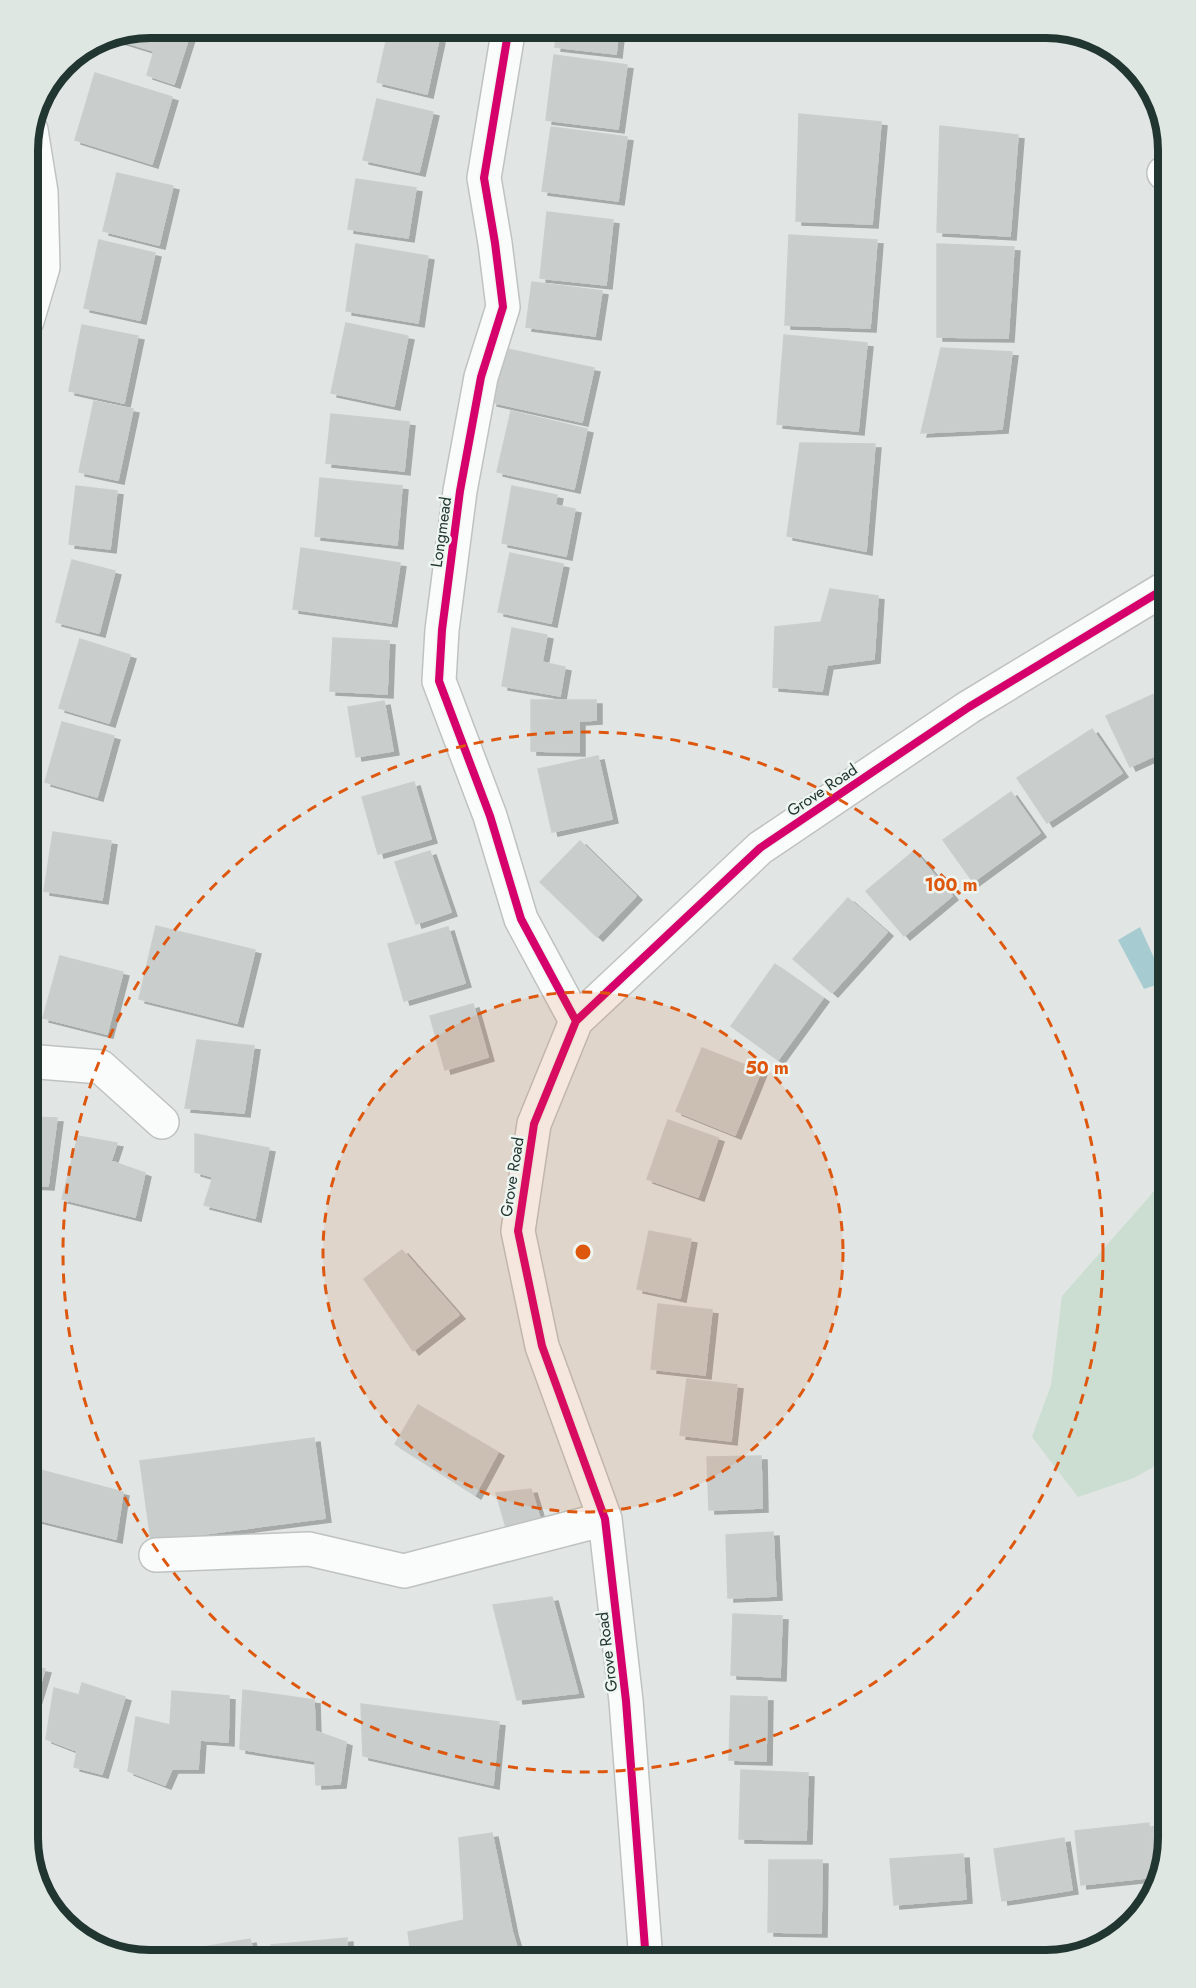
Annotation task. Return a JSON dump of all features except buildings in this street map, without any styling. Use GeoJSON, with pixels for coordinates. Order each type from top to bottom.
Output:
{"type":"FeatureCollection","features":[{"type":"Feature","properties":{"kind":"street","name":"Longmead"},"geometry":{"type":"LineString","coordinates":[[507,38],[484,178],[503,307],[481,377],[460,491],[442,630],[439,681],[490,816],[521,920],[576,1021]]}},
{"type":"Feature","properties":{"kind":"street"},"geometry":{"type":"LineString","coordinates":[[38,173],[41,192],[43,267],[38,284]]}},
{"type":"Feature","properties":{"kind":"street","name":"Grove Road"},"geometry":{"type":"LineString","coordinates":[[645,1950],[627,1701],[604,1519],[542,1346],[518,1231],[534,1124],[576,1021],[760,848],[969,707],[1158,593]]}},
{"type":"Feature","properties":{"kind":"street"},"geometry":{"type":"LineString","coordinates":[[38,1062],[102,1067],[162,1122]]}},
{"type":"Feature","properties":{"kind":"street"},"geometry":{"type":"LineString","coordinates":[[156,1554],[309,1549],[404,1570],[604,1519]]}},
{"type":"Feature","properties":{"kind":"green space"},"geometry":{"type":"Polygon","coordinates":[[[1158,1185],[1158,1464],[1134,1478],[1078,1497],[1032,1437],[1051,1385],[1062,1296],[1158,1185]]]}},
{"type":"Feature","properties":{"kind":"water"},"geometry":{"type":"Polygon","coordinates":[[[1140,927],[1158,967],[1158,984],[1144,989],[1118,940],[1140,927]]]}},
{"type":"Feature","properties":{"kind":"cycle path"},"geometry":{"type":"LineString","coordinates":[[507,38],[484,178],[503,307],[481,377],[460,491],[442,630],[439,681],[490,816],[521,919],[576,1021]]}},
{"type":"Feature","properties":{"kind":"cycle path"},"geometry":{"type":"LineString","coordinates":[[645,1950],[626,1701],[605,1519],[542,1346],[518,1231],[534,1124],[576,1021],[760,848],[969,707],[1158,593]]}}]}
